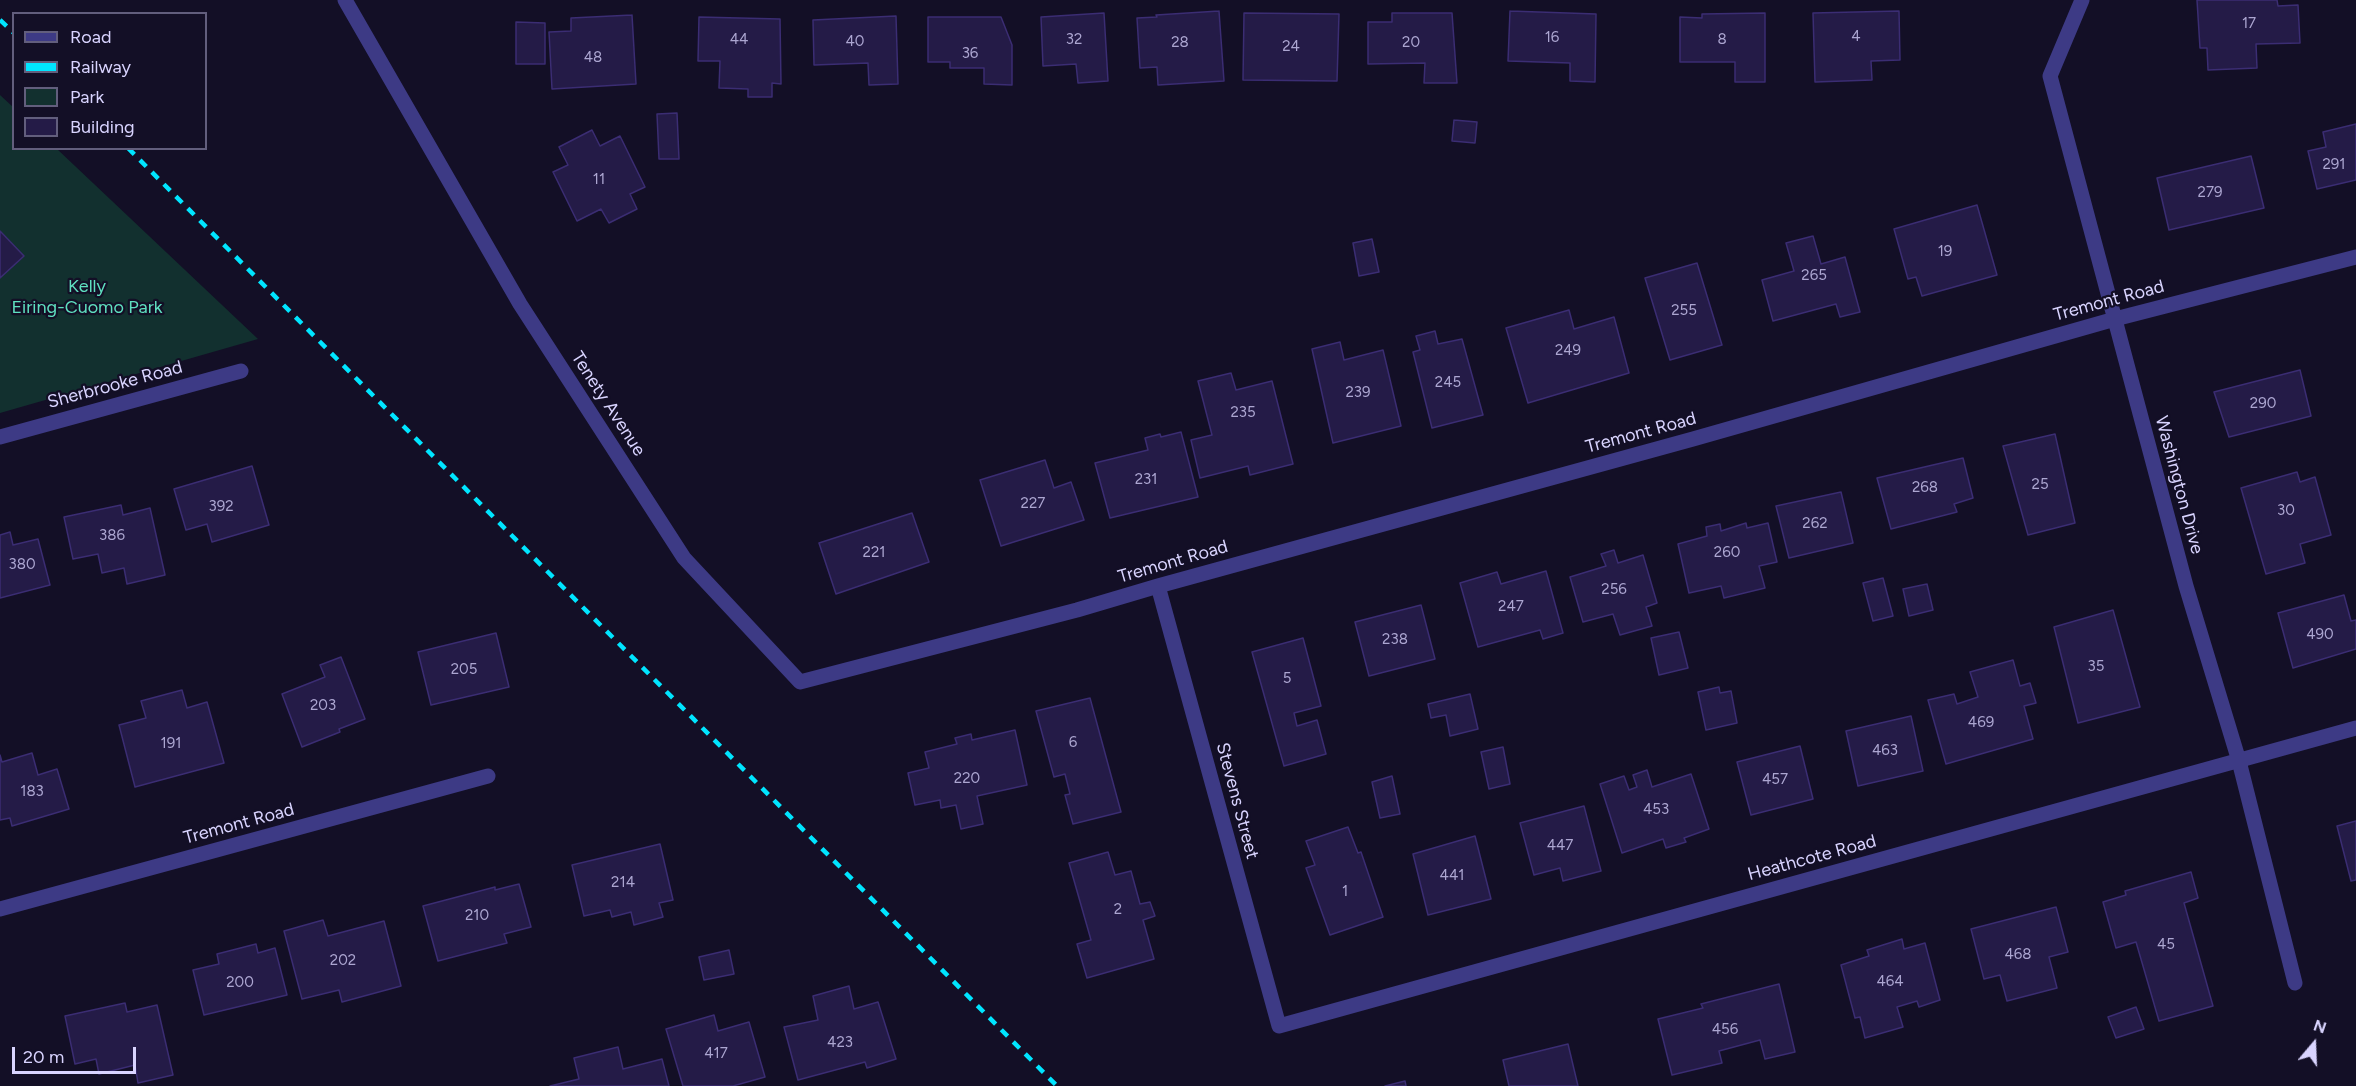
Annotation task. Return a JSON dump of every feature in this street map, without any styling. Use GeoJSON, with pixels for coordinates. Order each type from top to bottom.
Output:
{"type":"FeatureCollection","features":[{"type":"Feature","properties":{"kind":"street","name":"Tenety Avenue"},"geometry":{"type":"LineString","coordinates":[[345,0],[520,304],[684,558],[800,682],[937,647]]}},
{"type":"Feature","properties":{"kind":"street","name":"Washington Drive"},"geometry":{"type":"LineString","coordinates":[[2082,0],[2050,76],[2186,586],[2238,761],[2295,983]]}},
{"type":"Feature","properties":{"kind":"street","name":"Tremont Road"},"geometry":{"type":"LineString","coordinates":[[937,647],[1704,436],[2115,319],[2356,257]]}},
{"type":"Feature","properties":{"kind":"street","name":"Sherbrooke Road"},"geometry":{"type":"LineString","coordinates":[[0,438],[241,371]]}},
{"type":"Feature","properties":{"kind":"street","name":"Stevens Street"},"geometry":{"type":"LineString","coordinates":[[1158,586],[1279,1026]]}},
{"type":"Feature","properties":{"kind":"street","name":"Heathcote Road"},"geometry":{"type":"LineString","coordinates":[[1279,1026],[2356,729]]}},
{"type":"Feature","properties":{"kind":"street","name":"Tremont Road"},"geometry":{"type":"LineString","coordinates":[[0,909],[488,776]]}},
{"type":"Feature","properties":{"kind":"green space","name":"Kelly Eiring-Cuomo Park"},"geometry":{"type":"Polygon","coordinates":[[[0,95],[12,106],[12,150],[58,150],[258,339],[0,413],[0,95]]]}},
{"type":"Feature","properties":{"kind":"building"},"geometry":{"type":"Polygon","coordinates":[[[2197,0],[2277,0],[2278,6],[2298,5],[2300,43],[2256,44],[2257,68],[2208,70],[2207,48],[2200,48],[2197,0]]]}},
{"type":"Feature","properties":{"kind":"building"},"geometry":{"type":"Polygon","coordinates":[[[1219,11],[1224,81],[1158,85],[1157,67],[1140,68],[1137,18],[1219,11]]]}},
{"type":"Feature","properties":{"kind":"building"},"geometry":{"type":"Polygon","coordinates":[[[1510,11],[1596,14],[1595,82],[1570,81],[1570,63],[1508,61],[1510,11]]]}},
{"type":"Feature","properties":{"kind":"building"},"geometry":{"type":"Polygon","coordinates":[[[1899,11],[1900,60],[1871,61],[1872,80],[1815,82],[1813,13],[1899,11]]]}},
{"type":"Feature","properties":{"kind":"building"},"geometry":{"type":"Polygon","coordinates":[[[1104,13],[1108,81],[1078,83],[1076,64],[1043,66],[1041,17],[1104,13]]]}},
{"type":"Feature","properties":{"kind":"building"},"geometry":{"type":"Polygon","coordinates":[[[1244,13],[1339,14],[1337,81],[1243,80],[1244,13]]]}},
{"type":"Feature","properties":{"kind":"building"},"geometry":{"type":"Polygon","coordinates":[[[1392,13],[1452,13],[1457,83],[1424,83],[1425,63],[1368,64],[1368,22],[1392,22],[1392,13]]]}},
{"type":"Feature","properties":{"kind":"building"},"geometry":{"type":"Polygon","coordinates":[[[1765,13],[1765,82],[1735,82],[1735,62],[1680,62],[1680,17],[1702,18],[1702,14],[1765,13]]]}},
{"type":"Feature","properties":{"kind":"building"},"geometry":{"type":"Polygon","coordinates":[[[632,15],[636,84],[552,89],[549,32],[571,31],[571,18],[632,15]]]}},
{"type":"Feature","properties":{"kind":"building"},"geometry":{"type":"Polygon","coordinates":[[[896,16],[898,84],[869,85],[868,63],[814,65],[813,20],[896,16]]]}},
{"type":"Feature","properties":{"kind":"building"},"geometry":{"type":"Polygon","coordinates":[[[699,17],[780,19],[781,84],[772,83],[772,97],[748,97],[748,89],[719,88],[720,61],[698,61],[699,17]]]}},
{"type":"Feature","properties":{"kind":"building"},"geometry":{"type":"Polygon","coordinates":[[[928,17],[1001,17],[1012,45],[1012,85],[984,84],[984,68],[950,68],[950,62],[928,62],[928,17]]]}},
{"type":"Feature","properties":{"kind":"building"},"geometry":{"type":"Polygon","coordinates":[[[516,22],[545,23],[545,64],[516,64],[516,22]]]}},
{"type":"Feature","properties":{"kind":"building"},"geometry":{"type":"Polygon","coordinates":[[[677,113],[679,159],[659,159],[657,114],[677,113]]]}},
{"type":"Feature","properties":{"kind":"building"},"geometry":{"type":"Polygon","coordinates":[[[1454,120],[1477,122],[1475,143],[1452,141],[1454,120]]]}},
{"type":"Feature","properties":{"kind":"building"},"geometry":{"type":"Polygon","coordinates":[[[2356,124],[2356,180],[2317,189],[2308,151],[2326,147],[2323,132],[2356,124]]]}},
{"type":"Feature","properties":{"kind":"building"},"geometry":{"type":"Polygon","coordinates":[[[592,130],[600,146],[620,136],[645,187],[630,194],[637,209],[609,223],[601,209],[577,221],[553,172],[568,165],[559,147],[592,130]]]}},
{"type":"Feature","properties":{"kind":"building"},"geometry":{"type":"Polygon","coordinates":[[[2251,156],[2264,208],[2169,230],[2157,178],[2251,156]]]}},
{"type":"Feature","properties":{"kind":"building"},"geometry":{"type":"Polygon","coordinates":[[[1977,205],[1997,275],[1922,296],[1916,277],[1908,279],[1894,229],[1977,205]]]}},
{"type":"Feature","properties":{"kind":"building"},"geometry":{"type":"Polygon","coordinates":[[[0,231],[24,256],[0,278],[0,231]]]}},
{"type":"Feature","properties":{"kind":"building"},"geometry":{"type":"Polygon","coordinates":[[[1813,236],[1821,264],[1845,257],[1860,312],[1840,317],[1836,304],[1773,321],[1762,280],[1794,271],[1786,243],[1813,236]]]}},
{"type":"Feature","properties":{"kind":"building"},"geometry":{"type":"Polygon","coordinates":[[[1372,239],[1379,272],[1359,276],[1353,243],[1372,239]]]}},
{"type":"Feature","properties":{"kind":"building"},"geometry":{"type":"Polygon","coordinates":[[[1697,263],[1722,345],[1670,360],[1645,278],[1697,263]]]}},
{"type":"Feature","properties":{"kind":"building"},"geometry":{"type":"Polygon","coordinates":[[[1569,310],[1574,329],[1614,317],[1629,373],[1528,403],[1506,328],[1569,310]]]}},
{"type":"Feature","properties":{"kind":"building"},"geometry":{"type":"Polygon","coordinates":[[[1435,331],[1438,344],[1462,339],[1483,415],[1432,428],[1413,352],[1420,350],[1416,336],[1435,331]]]}},
{"type":"Feature","properties":{"kind":"building"},"geometry":{"type":"Polygon","coordinates":[[[1340,342],[1344,360],[1383,350],[1401,426],[1333,443],[1312,349],[1340,342]]]}},
{"type":"Feature","properties":{"kind":"building"},"geometry":{"type":"Polygon","coordinates":[[[2300,370],[2311,416],[2229,437],[2214,392],[2300,370]]]}},
{"type":"Feature","properties":{"kind":"building"},"geometry":{"type":"Polygon","coordinates":[[[1231,373],[1236,390],[1272,381],[1293,464],[1250,475],[1248,466],[1200,478],[1191,440],[1212,435],[1198,381],[1231,373]]]}},
{"type":"Feature","properties":{"kind":"building"},"geometry":{"type":"Polygon","coordinates":[[[1181,432],[1198,497],[1110,518],[1095,463],[1148,450],[1145,438],[1181,432]]]}},
{"type":"Feature","properties":{"kind":"building"},"geometry":{"type":"Polygon","coordinates":[[[2055,434],[2075,523],[2028,535],[2003,446],[2055,434]]]}},
{"type":"Feature","properties":{"kind":"building"},"geometry":{"type":"Polygon","coordinates":[[[1963,458],[1973,498],[1954,504],[1957,512],[1891,529],[1877,478],[1963,458]]]}},
{"type":"Feature","properties":{"kind":"building"},"geometry":{"type":"Polygon","coordinates":[[[1045,460],[1054,488],[1071,482],[1084,520],[1001,546],[980,480],[1045,460]]]}},
{"type":"Feature","properties":{"kind":"building"},"geometry":{"type":"Polygon","coordinates":[[[252,466],[269,525],[212,542],[207,524],[186,530],[174,489],[252,466]]]}},
{"type":"Feature","properties":{"kind":"building"},"geometry":{"type":"Polygon","coordinates":[[[2297,472],[2300,482],[2315,477],[2331,535],[2300,544],[2305,563],[2266,574],[2241,488],[2297,472]]]}},
{"type":"Feature","properties":{"kind":"building"},"geometry":{"type":"Polygon","coordinates":[[[1841,492],[1853,543],[1789,558],[1776,506],[1841,492]]]}},
{"type":"Feature","properties":{"kind":"building"},"geometry":{"type":"Polygon","coordinates":[[[121,505],[123,515],[150,508],[165,575],[127,584],[124,568],[102,573],[98,554],[73,559],[64,517],[121,505]]]}},
{"type":"Feature","properties":{"kind":"building"},"geometry":{"type":"Polygon","coordinates":[[[912,513],[929,562],[836,594],[819,543],[912,513]]]}},
{"type":"Feature","properties":{"kind":"building"},"geometry":{"type":"Polygon","coordinates":[[[1746,523],[1747,528],[1768,523],[1777,562],[1759,566],[1765,588],[1724,598],[1721,586],[1689,593],[1678,544],[1707,536],[1706,527],[1720,524],[1721,531],[1746,523]]]}},
{"type":"Feature","properties":{"kind":"building"},"geometry":{"type":"Polygon","coordinates":[[[10,532],[13,545],[38,539],[50,585],[0,598],[0,535],[10,532]]]}},
{"type":"Feature","properties":{"kind":"building"},"geometry":{"type":"Polygon","coordinates":[[[1614,550],[1618,563],[1643,555],[1657,603],[1646,607],[1652,626],[1620,635],[1613,614],[1583,622],[1570,577],[1606,566],[1601,554],[1614,550]]]}},
{"type":"Feature","properties":{"kind":"building"},"geometry":{"type":"Polygon","coordinates":[[[1546,571],[1563,633],[1543,639],[1540,630],[1478,647],[1460,583],[1497,572],[1501,584],[1546,571]]]}},
{"type":"Feature","properties":{"kind":"building"},"geometry":{"type":"Polygon","coordinates":[[[1883,578],[1893,616],[1873,621],[1863,583],[1883,578]]]}},
{"type":"Feature","properties":{"kind":"building"},"geometry":{"type":"Polygon","coordinates":[[[1927,584],[1933,610],[1909,616],[1903,589],[1927,584]]]}},
{"type":"Feature","properties":{"kind":"building"},"geometry":{"type":"Polygon","coordinates":[[[2344,595],[2351,621],[2356,620],[2356,649],[2293,668],[2278,613],[2344,595]]]}},
{"type":"Feature","properties":{"kind":"building"},"geometry":{"type":"Polygon","coordinates":[[[1421,605],[1435,659],[1369,676],[1355,622],[1421,605]]]}},
{"type":"Feature","properties":{"kind":"building"},"geometry":{"type":"Polygon","coordinates":[[[2113,610],[2140,707],[2078,723],[2054,627],[2113,610]]]}},
{"type":"Feature","properties":{"kind":"building"},"geometry":{"type":"Polygon","coordinates":[[[1679,632],[1688,668],[1659,675],[1651,638],[1679,632]]]}},
{"type":"Feature","properties":{"kind":"building"},"geometry":{"type":"Polygon","coordinates":[[[496,633],[509,687],[431,705],[418,652],[496,633]]]}},
{"type":"Feature","properties":{"kind":"building"},"geometry":{"type":"Polygon","coordinates":[[[1303,638],[1321,706],[1294,713],[1297,726],[1317,720],[1326,754],[1284,766],[1252,652],[1303,638]]]}},
{"type":"Feature","properties":{"kind":"building"},"geometry":{"type":"Polygon","coordinates":[[[341,657],[365,719],[302,747],[282,694],[325,677],[320,665],[341,657]]]}},
{"type":"Feature","properties":{"kind":"building"},"geometry":{"type":"Polygon","coordinates":[[[2013,660],[2020,686],[2030,683],[2036,703],[2024,706],[2033,739],[1946,764],[1928,700],[1954,694],[1957,704],[1978,697],[1970,672],[2013,660]]]}},
{"type":"Feature","properties":{"kind":"building"},"geometry":{"type":"Polygon","coordinates":[[[1719,687],[1720,693],[1731,691],[1737,723],[1706,730],[1698,692],[1719,687]]]}},
{"type":"Feature","properties":{"kind":"building"},"geometry":{"type":"Polygon","coordinates":[[[182,690],[187,708],[207,702],[224,763],[135,787],[119,725],[146,718],[141,701],[182,690]]]}},
{"type":"Feature","properties":{"kind":"building"},"geometry":{"type":"Polygon","coordinates":[[[1470,694],[1478,729],[1450,736],[1446,715],[1431,718],[1428,704],[1470,694]]]}},
{"type":"Feature","properties":{"kind":"building"},"geometry":{"type":"Polygon","coordinates":[[[1090,698],[1121,812],[1073,824],[1065,795],[1070,794],[1065,774],[1054,777],[1036,711],[1090,698]]]}},
{"type":"Feature","properties":{"kind":"building"},"geometry":{"type":"Polygon","coordinates":[[[1911,716],[1923,771],[1858,786],[1846,731],[1911,716]]]}},
{"type":"Feature","properties":{"kind":"building"},"geometry":{"type":"Polygon","coordinates":[[[1015,730],[1027,785],[977,796],[983,824],[961,829],[956,805],[941,808],[940,800],[915,805],[908,773],[929,768],[925,752],[957,744],[955,738],[971,734],[972,740],[1015,730]]]}},
{"type":"Feature","properties":{"kind":"building"},"geometry":{"type":"Polygon","coordinates":[[[1800,746],[1813,799],[1751,815],[1737,762],[1800,746]]]}},
{"type":"Feature","properties":{"kind":"building"},"geometry":{"type":"Polygon","coordinates":[[[1503,747],[1510,784],[1489,789],[1481,752],[1503,747]]]}},
{"type":"Feature","properties":{"kind":"building"},"geometry":{"type":"Polygon","coordinates":[[[32,753],[38,775],[57,769],[69,809],[12,826],[10,818],[0,820],[0,755],[2,762],[32,753]]]}},
{"type":"Feature","properties":{"kind":"building"},"geometry":{"type":"Polygon","coordinates":[[[1647,770],[1652,787],[1691,774],[1709,829],[1684,838],[1686,842],[1666,848],[1663,839],[1622,853],[1600,784],[1624,776],[1629,790],[1637,787],[1633,775],[1647,770]]]}},
{"type":"Feature","properties":{"kind":"building"},"geometry":{"type":"Polygon","coordinates":[[[1392,776],[1400,814],[1380,818],[1372,782],[1392,776]]]}},
{"type":"Feature","properties":{"kind":"building"},"geometry":{"type":"Polygon","coordinates":[[[1584,806],[1601,871],[1563,881],[1560,868],[1534,875],[1520,823],[1584,806]]]}},
{"type":"Feature","properties":{"kind":"building"},"geometry":{"type":"Polygon","coordinates":[[[2356,821],[2356,880],[2351,881],[2337,826],[2356,821]]]}},
{"type":"Feature","properties":{"kind":"building"},"geometry":{"type":"Polygon","coordinates":[[[1348,827],[1358,853],[1361,852],[1383,917],[1330,935],[1306,868],[1315,865],[1306,841],[1348,827]]]}},
{"type":"Feature","properties":{"kind":"building"},"geometry":{"type":"Polygon","coordinates":[[[1475,836],[1491,899],[1428,915],[1413,854],[1475,836]]]}},
{"type":"Feature","properties":{"kind":"building"},"geometry":{"type":"Polygon","coordinates":[[[660,844],[673,900],[659,903],[663,917],[634,925],[631,912],[612,917],[610,910],[584,916],[572,865],[660,844]]]}},
{"type":"Feature","properties":{"kind":"building"},"geometry":{"type":"Polygon","coordinates":[[[1108,852],[1115,875],[1131,871],[1140,904],[1150,902],[1155,916],[1143,920],[1154,959],[1087,978],[1077,944],[1091,940],[1069,863],[1108,852]]]}},
{"type":"Feature","properties":{"kind":"building"},"geometry":{"type":"Polygon","coordinates":[[[2191,872],[2198,898],[2184,903],[2213,1006],[2159,1021],[2136,942],[2116,948],[2103,902],[2126,895],[2125,891],[2191,872]]]}},
{"type":"Feature","properties":{"kind":"building"},"geometry":{"type":"Polygon","coordinates":[[[519,884],[531,927],[504,934],[507,943],[438,961],[423,906],[495,887],[495,890],[519,884]]]}},
{"type":"Feature","properties":{"kind":"building"},"geometry":{"type":"Polygon","coordinates":[[[2056,907],[2068,952],[2049,957],[2057,988],[2007,1001],[2000,975],[1984,979],[1971,929],[2056,907]]]}},
{"type":"Feature","properties":{"kind":"building"},"geometry":{"type":"Polygon","coordinates":[[[323,920],[328,936],[384,921],[401,986],[342,1002],[339,990],[302,999],[284,931],[323,920]]]}},
{"type":"Feature","properties":{"kind":"building"},"geometry":{"type":"Polygon","coordinates":[[[1902,939],[1904,949],[1925,943],[1940,1000],[1919,1007],[1917,1001],[1897,1007],[1903,1027],[1865,1038],[1860,1017],[1855,1018],[1841,965],[1869,956],[1867,950],[1902,939]]]}},
{"type":"Feature","properties":{"kind":"building"},"geometry":{"type":"Polygon","coordinates":[[[256,944],[258,953],[275,948],[287,995],[204,1015],[193,970],[219,964],[217,954],[256,944]]]}},
{"type":"Feature","properties":{"kind":"building"},"geometry":{"type":"Polygon","coordinates":[[[729,950],[734,974],[704,980],[699,957],[729,950]]]}},
{"type":"Feature","properties":{"kind":"building"},"geometry":{"type":"Polygon","coordinates":[[[1779,984],[1795,1052],[1765,1059],[1760,1040],[1719,1051],[1722,1063],[1672,1075],[1658,1019],[1703,1008],[1701,1004],[1779,984]]]}},
{"type":"Feature","properties":{"kind":"building"},"geometry":{"type":"Polygon","coordinates":[[[849,986],[854,1009],[878,1002],[896,1059],[867,1068],[865,1062],[798,1080],[784,1027],[818,1020],[813,996],[849,986]]]}},
{"type":"Feature","properties":{"kind":"building"},"geometry":{"type":"Polygon","coordinates":[[[125,1003],[127,1012],[157,1005],[173,1075],[138,1083],[135,1065],[99,1074],[96,1059],[75,1064],[65,1016],[125,1003]]]}},
{"type":"Feature","properties":{"kind":"building"},"geometry":{"type":"Polygon","coordinates":[[[2136,1007],[2144,1029],[2116,1038],[2108,1017],[2136,1007]]]}},
{"type":"Feature","properties":{"kind":"building"},"geometry":{"type":"Polygon","coordinates":[[[714,1015],[718,1031],[749,1022],[765,1077],[733,1086],[683,1086],[666,1029],[714,1015]]]}},
{"type":"Feature","properties":{"kind":"building"},"geometry":{"type":"Polygon","coordinates":[[[1568,1044],[1578,1086],[1509,1086],[1503,1060],[1568,1044]]]}},
{"type":"Feature","properties":{"kind":"building"},"geometry":{"type":"Polygon","coordinates":[[[618,1047],[623,1069],[662,1059],[669,1086],[550,1086],[579,1079],[574,1058],[618,1047]]]}},
{"type":"Feature","properties":{"kind":"building"},"geometry":{"type":"Polygon","coordinates":[[[1405,1081],[1406,1086],[1385,1086],[1405,1081]]]}},
{"type":"Feature","properties":{"kind":"railway"},"geometry":{"type":"LineString","coordinates":[[0,20],[12,31]]}},
{"type":"Feature","properties":{"kind":"railway"},"geometry":{"type":"LineString","coordinates":[[130,150],[1057,1086]]}}]}
